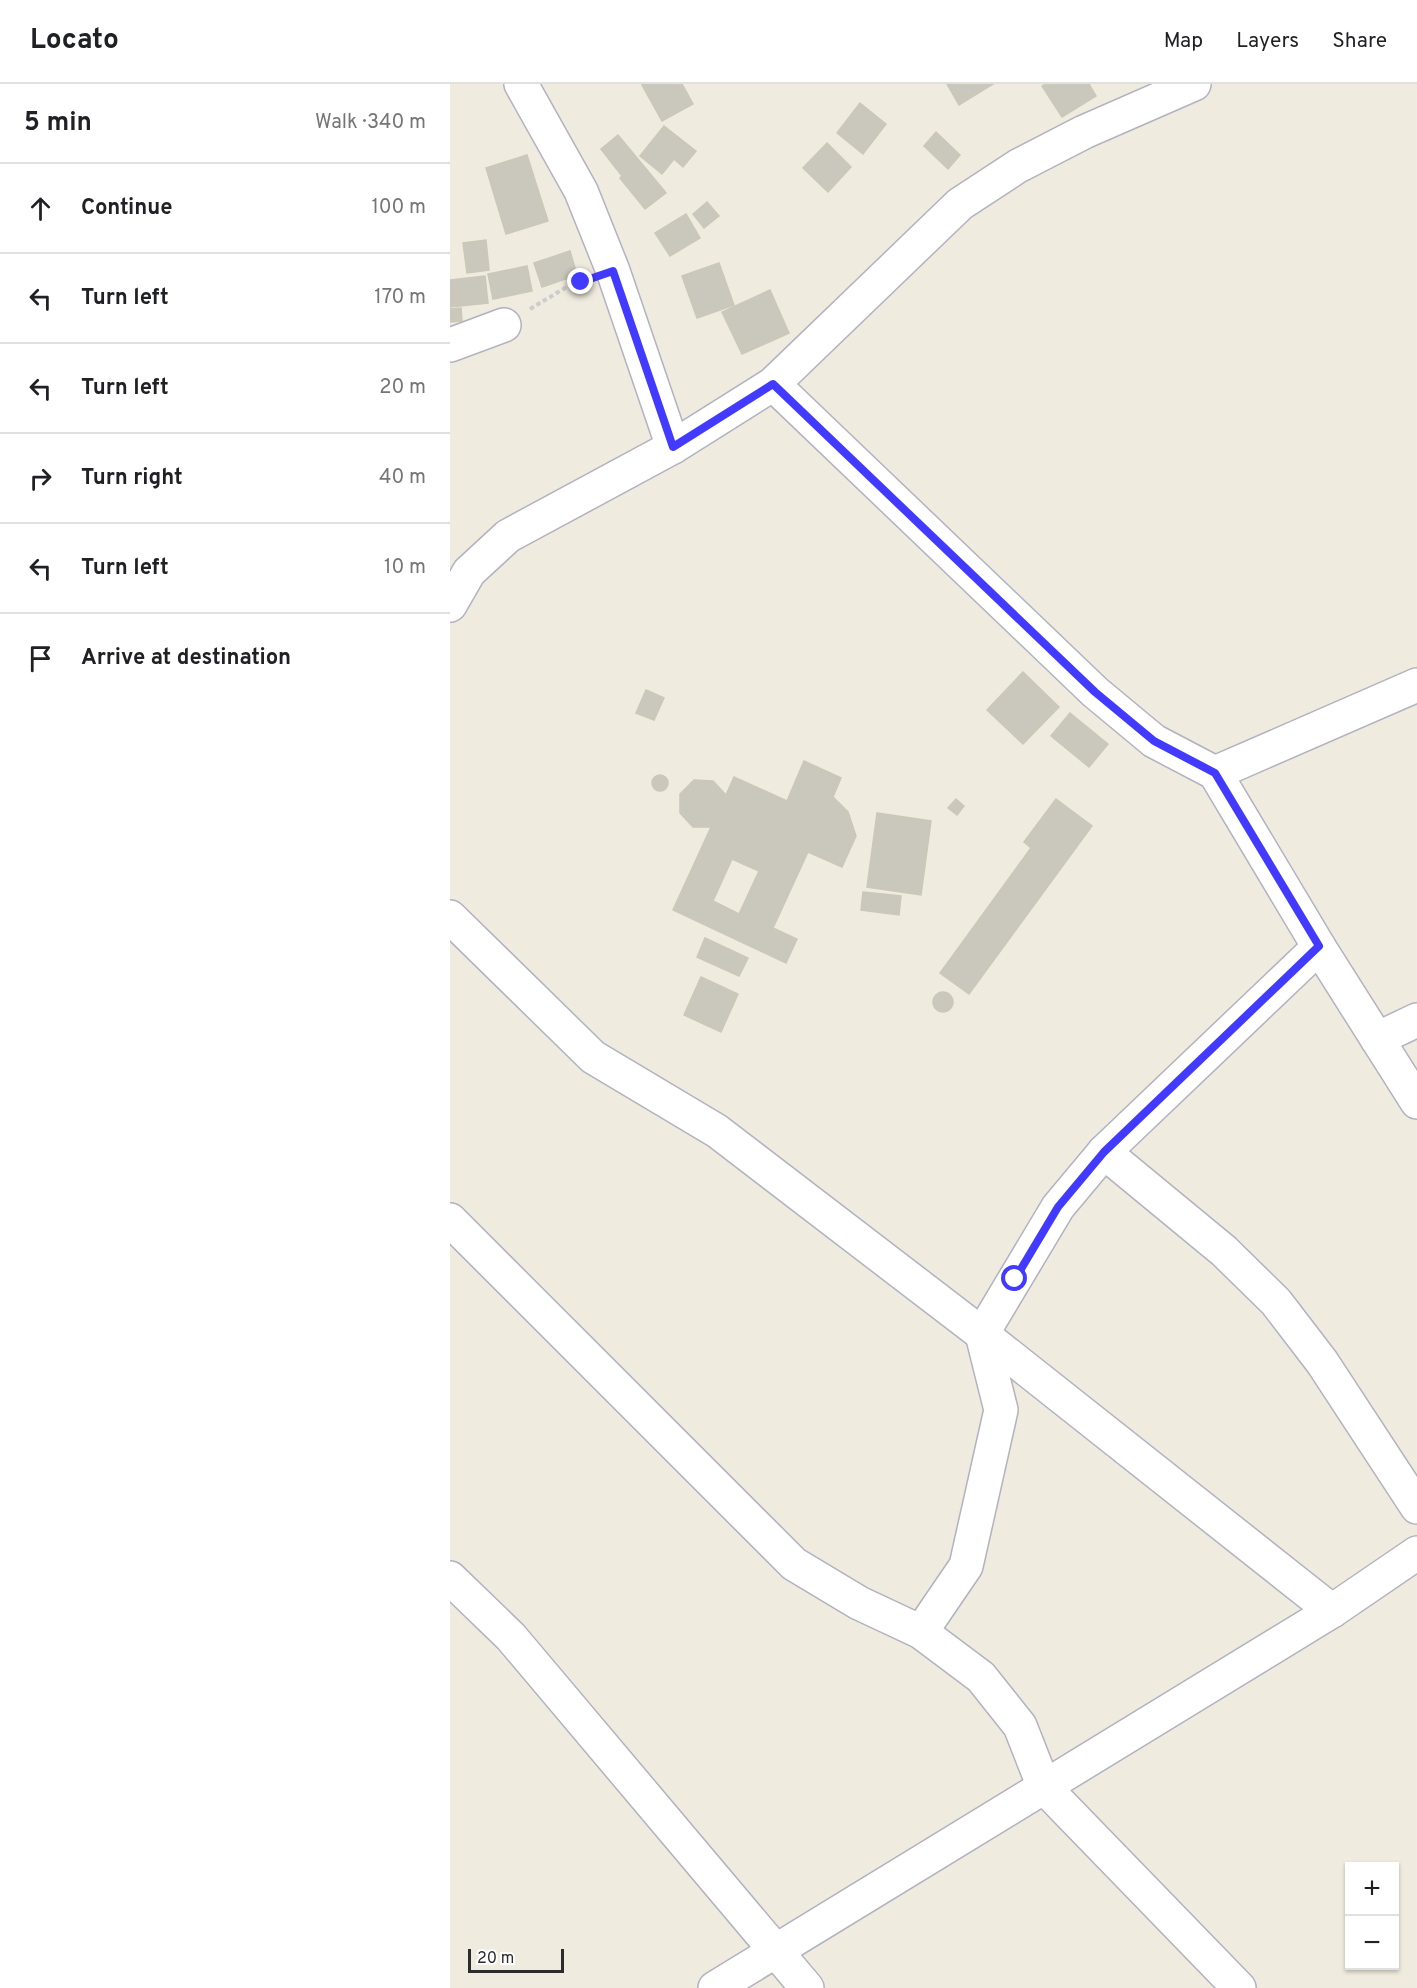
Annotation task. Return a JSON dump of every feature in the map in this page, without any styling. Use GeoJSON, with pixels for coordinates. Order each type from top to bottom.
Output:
{"type":"FeatureCollection","features":[{"type":"Feature","properties":{"kind":"street"},"geometry":{"type":"LineString","coordinates":[[521,84],[581,191],[613,271],[673,447]]}},
{"type":"Feature","properties":{"kind":"street"},"geometry":{"type":"LineString","coordinates":[[450,605],[469,572],[508,536],[673,447],[773,384],[960,204],[1027,161],[1084,132],[1194,84]]}},
{"type":"Feature","properties":{"kind":"street"},"geometry":{"type":"LineString","coordinates":[[450,345],[504,325]]}},
{"type":"Feature","properties":{"kind":"street"},"geometry":{"type":"LineString","coordinates":[[773,384],[1095,692],[1154,741],[1215,773],[1319,946],[1417,1102]]}},
{"type":"Feature","properties":{"kind":"street"},"geometry":{"type":"LineString","coordinates":[[1215,773],[1417,685]]}},
{"type":"Feature","properties":{"kind":"street"},"geometry":{"type":"LineString","coordinates":[[450,917],[593,1057],[717,1131],[982,1334],[1332,1611]]}},
{"type":"Feature","properties":{"kind":"street"},"geometry":{"type":"LineString","coordinates":[[921,1632],[966,1566],[1001,1410],[982,1334],[1058,1207],[1104,1152],[1319,946]]}},
{"type":"Feature","properties":{"kind":"street"},"geometry":{"type":"LineString","coordinates":[[1377,1039],[1417,1020]]}},
{"type":"Feature","properties":{"kind":"street"},"geometry":{"type":"LineString","coordinates":[[1104,1152],[1224,1251],[1276,1302],[1322,1362],[1417,1507]]}},
{"type":"Feature","properties":{"kind":"street"},"geometry":{"type":"LineString","coordinates":[[450,1220],[794,1564],[859,1603],[921,1632],[981,1677],[1020,1726],[1044,1787],[1239,1988]]}},
{"type":"Feature","properties":{"kind":"street"},"geometry":{"type":"LineString","coordinates":[[715,1988],[1332,1611],[1417,1553]]}},
{"type":"Feature","properties":{"kind":"street"},"geometry":{"type":"LineString","coordinates":[[450,1578],[511,1637],[807,1988]]}},
{"type":"Feature","properties":{"kind":"path"},"geometry":{"type":"LineString","coordinates":[[504,325],[565,288],[613,271]]}},
{"type":"Feature","properties":{"kind":"building"},"geometry":{"type":"Polygon","coordinates":[[[682,84],[693,104],[662,121],[642,85],[682,84]]]}},
{"type":"Feature","properties":{"kind":"building"},"geometry":{"type":"Polygon","coordinates":[[[947,84],[993,84],[959,105],[947,84]]]}},
{"type":"Feature","properties":{"kind":"building"},"geometry":{"type":"Polygon","coordinates":[[[1046,84],[1089,84],[1096,96],[1062,117],[1042,86],[1046,84]]]}},
{"type":"Feature","properties":{"kind":"building"},"geometry":{"type":"Polygon","coordinates":[[[860,103],[886,124],[863,154],[837,133],[860,103]]]}},
{"type":"Feature","properties":{"kind":"building"},"geometry":{"type":"Polygon","coordinates":[[[664,126],[696,151],[683,167],[674,159],[662,174],[640,156],[664,126]]]}},
{"type":"Feature","properties":{"kind":"building"},"geometry":{"type":"Polygon","coordinates":[[[936,132],[960,155],[948,169],[924,146],[936,132]]]}},
{"type":"Feature","properties":{"kind":"building"},"geometry":{"type":"Polygon","coordinates":[[[618,135],[666,193],[645,209],[620,178],[622,176],[601,149],[618,135]]]}},
{"type":"Feature","properties":{"kind":"building"},"geometry":{"type":"Polygon","coordinates":[[[827,143],[851,167],[828,192],[803,168],[827,143]]]}},
{"type":"Feature","properties":{"kind":"building"},"geometry":{"type":"Polygon","coordinates":[[[527,155],[548,221],[506,234],[486,168],[527,155]]]}},
{"type":"Feature","properties":{"kind":"building"},"geometry":{"type":"Polygon","coordinates":[[[707,202],[719,216],[704,228],[693,214],[707,202]]]}},
{"type":"Feature","properties":{"kind":"building"},"geometry":{"type":"Polygon","coordinates":[[[686,214],[700,238],[670,256],[655,233],[686,214]]]}},
{"type":"Feature","properties":{"kind":"building"},"geometry":{"type":"Polygon","coordinates":[[[486,240],[489,270],[467,273],[463,243],[486,240]]]}},
{"type":"Feature","properties":{"kind":"building"},"geometry":{"type":"Polygon","coordinates":[[[570,251],[577,275],[542,287],[534,263],[570,251]]]}},
{"type":"Feature","properties":{"kind":"building"},"geometry":{"type":"Polygon","coordinates":[[[719,263],[734,305],[697,318],[682,276],[719,263]]]}},
{"type":"Feature","properties":{"kind":"building"},"geometry":{"type":"Polygon","coordinates":[[[527,266],[532,291],[493,299],[488,274],[527,266]]]}},
{"type":"Feature","properties":{"kind":"building"},"geometry":{"type":"Polygon","coordinates":[[[485,276],[488,303],[450,307],[450,280],[485,276]]]}},
{"type":"Feature","properties":{"kind":"building"},"geometry":{"type":"Polygon","coordinates":[[[770,290],[789,333],[742,354],[722,312],[770,290]]]}},
{"type":"Feature","properties":{"kind":"building"},"geometry":{"type":"Polygon","coordinates":[[[461,308],[462,321],[450,322],[450,309],[461,308]]]}},
{"type":"Feature","properties":{"kind":"building"},"geometry":{"type":"Polygon","coordinates":[[[1023,672],[1059,707],[1023,744],[987,710],[1023,672]]]}},
{"type":"Feature","properties":{"kind":"building"},"geometry":{"type":"Polygon","coordinates":[[[646,690],[664,698],[654,720],[636,713],[646,690]]]}},
{"type":"Feature","properties":{"kind":"building"},"geometry":{"type":"Polygon","coordinates":[[[1070,713],[1108,744],[1089,767],[1051,736],[1070,713]]]}},
{"type":"Feature","properties":{"kind":"building"},"geometry":{"type":"Polygon","coordinates":[[[804,761],[841,778],[833,797],[848,812],[856,836],[842,867],[808,852],[773,928],[797,939],[786,963],[673,910],[711,827],[693,827],[680,813],[680,794],[694,780],[713,781],[726,795],[734,777],[787,801],[804,761]],[[732,859],[713,901],[739,914],[759,871],[732,859]]]}},
{"type":"Feature","properties":{"kind":"building"},"geometry":{"type":"Polygon","coordinates":[[[657,775],[663,775],[668,783],[666,789],[657,791],[652,786],[652,780],[657,775]]]}},
{"type":"Feature","properties":{"kind":"building"},"geometry":{"type":"Polygon","coordinates":[[[956,799],[964,806],[957,815],[948,808],[956,799]]]}},
{"type":"Feature","properties":{"kind":"building"},"geometry":{"type":"Polygon","coordinates":[[[1056,799],[1092,826],[969,994],[940,973],[1031,848],[1024,842],[1056,799]]]}},
{"type":"Feature","properties":{"kind":"building"},"geometry":{"type":"Polygon","coordinates":[[[877,813],[931,821],[921,895],[867,887],[877,813]]]}},
{"type":"Feature","properties":{"kind":"building"},"geometry":{"type":"Polygon","coordinates":[[[863,892],[901,896],[899,915],[861,910],[863,892]]]}},
{"type":"Feature","properties":{"kind":"building"},"geometry":{"type":"Polygon","coordinates":[[[705,938],[748,958],[739,976],[697,957],[705,938]]]}},
{"type":"Feature","properties":{"kind":"building"},"geometry":{"type":"Polygon","coordinates":[[[701,977],[738,994],[721,1032],[684,1015],[701,977]]]}},
{"type":"Feature","properties":{"kind":"building"},"geometry":{"type":"Polygon","coordinates":[[[939,992],[947,992],[953,998],[953,1006],[947,1012],[939,1012],[933,1006],[933,998],[939,992]]]}},
{"type":"Feature","properties":{"kind":"route"},"geometry":{"type":"LineString","coordinates":[[581,282],[613,271],[673,447],[773,384],[1095,692],[1154,741],[1215,773],[1319,946],[1104,1152],[1058,1207],[1015,1279]]}}]}
